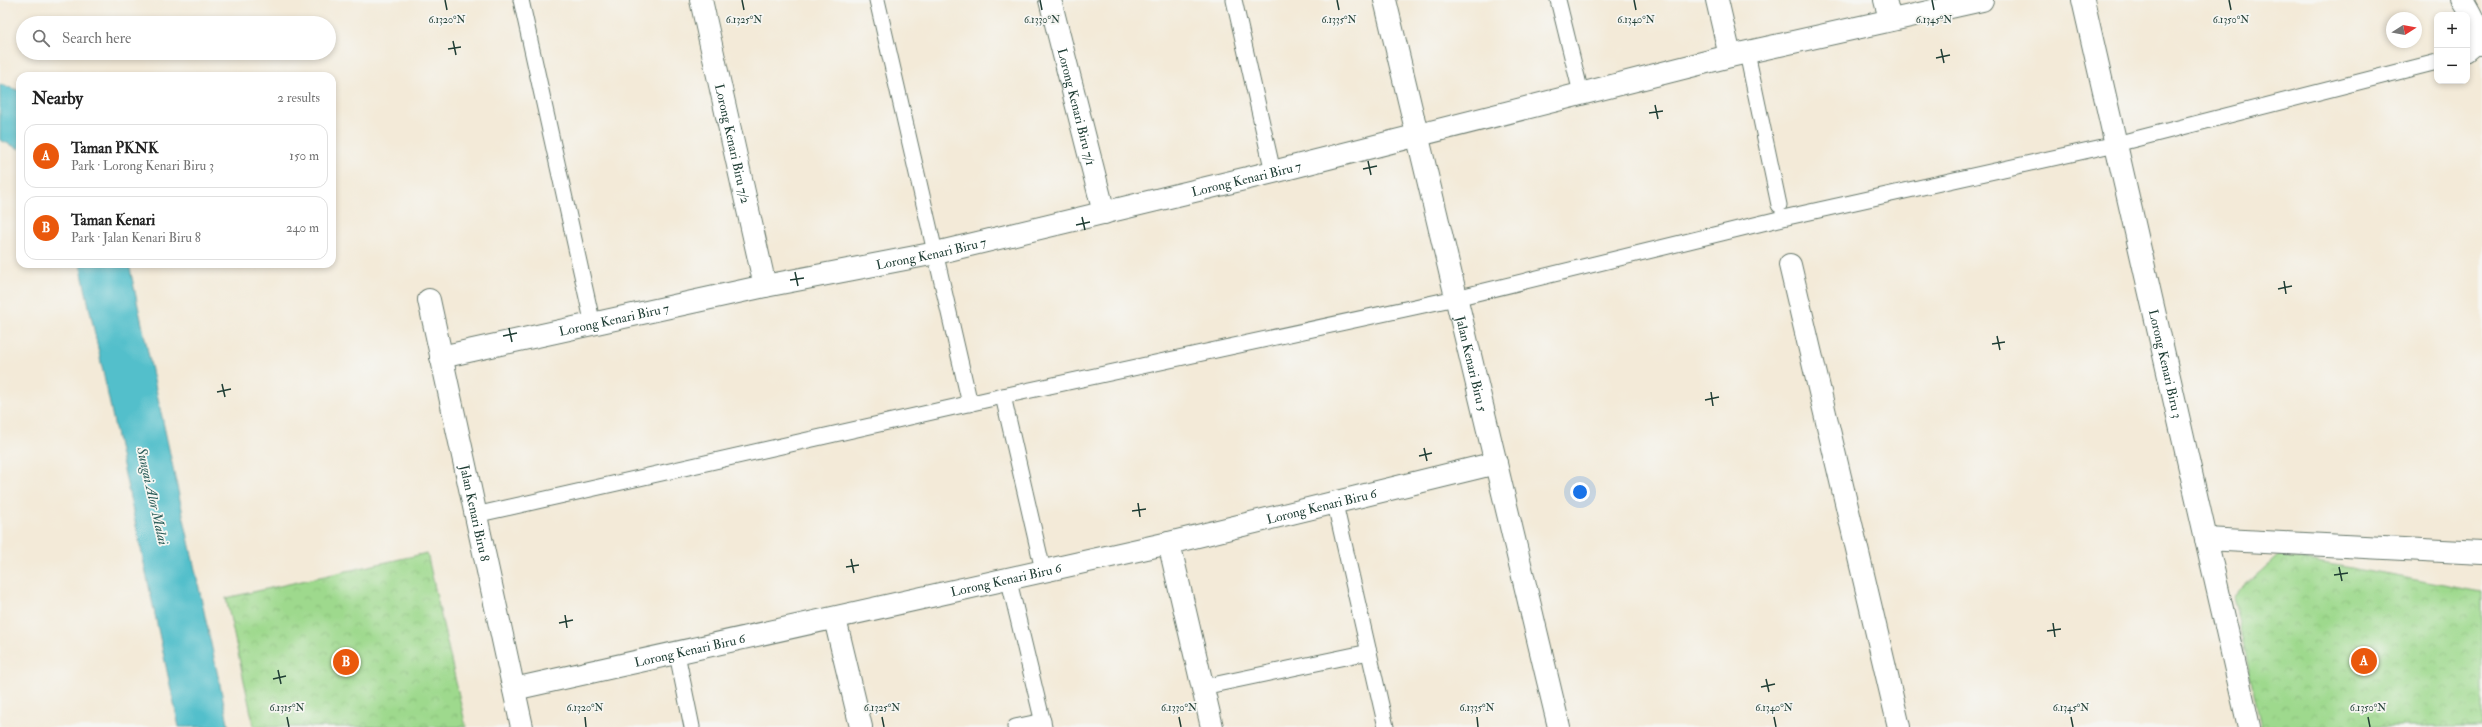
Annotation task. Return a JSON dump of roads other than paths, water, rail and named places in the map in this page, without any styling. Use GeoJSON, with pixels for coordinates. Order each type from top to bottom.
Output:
{"type":"FeatureCollection","features":[{"type":"Feature","properties":{"kind":"street","name":"Lorong Kenari Biru 7/2"},"geometry":{"type":"LineString","coordinates":[[701,0],[765,286]]}},
{"type":"Feature","properties":{"kind":"street","name":"Lorong Kenari Biru 7/1"},"geometry":{"type":"LineString","coordinates":[[1050,0],[1104,213]]}},
{"type":"Feature","properties":{"kind":"street","name":"Jalan Kenari Biru 5"},"geometry":{"type":"LineString","coordinates":[[1385,0],[1559,727]]}},
{"type":"Feature","properties":{"kind":"street"},"geometry":{"type":"LineString","coordinates":[[1717,0],[1738,54]]}},
{"type":"Feature","properties":{"kind":"street","name":"Lorong Kenari Biru 7"},"geometry":{"type":"LineString","coordinates":[[441,357],[593,325],[765,286],[936,253],[1104,213],[1273,172],[1738,54],[1888,10],[1982,0]]}},
{"type":"Feature","properties":{"kind":"street","name":"Lorong Kenari Biru 3"},"geometry":{"type":"LineString","coordinates":[[2083,0],[2249,727]]}},
{"type":"Feature","properties":{"kind":"street"},"geometry":{"type":"LineString","coordinates":[[2462,0],[2473,18],[2479,33],[2473,49]]}},
{"type":"Feature","properties":{"kind":"street"},"geometry":{"type":"LineString","coordinates":[[1790,265],[1899,727]]}},
{"type":"Feature","properties":{"kind":"street","name":"Jalan Kenari Biru 8"},"geometry":{"type":"LineString","coordinates":[[429,300],[522,727]]}},
{"type":"Feature","properties":{"kind":"street","name":"Lorong Kenari Biru 6"},"geometry":{"type":"LineString","coordinates":[[514,689],[836,619],[1008,577],[1169,543],[1335,504],[1496,463]]}},
{"type":"Feature","properties":{"kind":"street"},"geometry":{"type":"LineString","coordinates":[[2206,539],[2482,553]]}},
{"type":"Feature","properties":{"kind":"street"},"geometry":{"type":"LineString","coordinates":[[1169,543],[1212,727]]}},
{"type":"Feature","properties":{"kind":"street"},"geometry":{"type":"LineString","coordinates":[[836,619],[861,727]]}},
{"type":"Feature","properties":{"kind":"lane"},"geometry":{"type":"LineString","coordinates":[[521,0],[593,325]]}},
{"type":"Feature","properties":{"kind":"lane"},"geometry":{"type":"LineString","coordinates":[[877,0],[970,404]]}},
{"type":"Feature","properties":{"kind":"lane"},"geometry":{"type":"LineString","coordinates":[[1234,0],[1273,172]]}},
{"type":"Feature","properties":{"kind":"lane"},"geometry":{"type":"LineString","coordinates":[[1558,0],[1581,93]]}},
{"type":"Feature","properties":{"kind":"lane"},"geometry":{"type":"LineString","coordinates":[[1738,54],[1780,205]]}},
{"type":"Feature","properties":{"kind":"lane"},"geometry":{"type":"LineString","coordinates":[[475,515],[1003,396],[1456,298],[1783,218],[2116,144],[2434,63]]}},
{"type":"Feature","properties":{"kind":"lane"},"geometry":{"type":"LineString","coordinates":[[1003,396],[1043,570]]}},
{"type":"Feature","properties":{"kind":"lane"},"geometry":{"type":"LineString","coordinates":[[1335,504],[1386,727]]}},
{"type":"Feature","properties":{"kind":"lane"},"geometry":{"type":"LineString","coordinates":[[1008,577],[1043,724],[1015,727]]}},
{"type":"Feature","properties":{"kind":"lane"},"geometry":{"type":"LineString","coordinates":[[1203,687],[1369,652]]}},
{"type":"Feature","properties":{"kind":"lane"},"geometry":{"type":"LineString","coordinates":[[677,654],[692,727]]}},
{"type":"Feature","properties":{"kind":"water"},"geometry":{"type":"Polygon","coordinates":[[[0,84],[16,90],[16,147],[0,140],[0,84]]]}},
{"type":"Feature","properties":{"kind":"water","name":"Sungai Alor Malai"},"geometry":{"type":"Polygon","coordinates":[[[81,268],[130,268],[229,727],[179,727],[81,268]]]}},
{"type":"Feature","properties":{"kind":"place","name":"Taman PKNK"},"geometry":{"type":"Point","coordinates":[2364,661]}},
{"type":"Feature","properties":{"kind":"place","name":"Taman Kenari"},"geometry":{"type":"Point","coordinates":[346,662]}}]}
